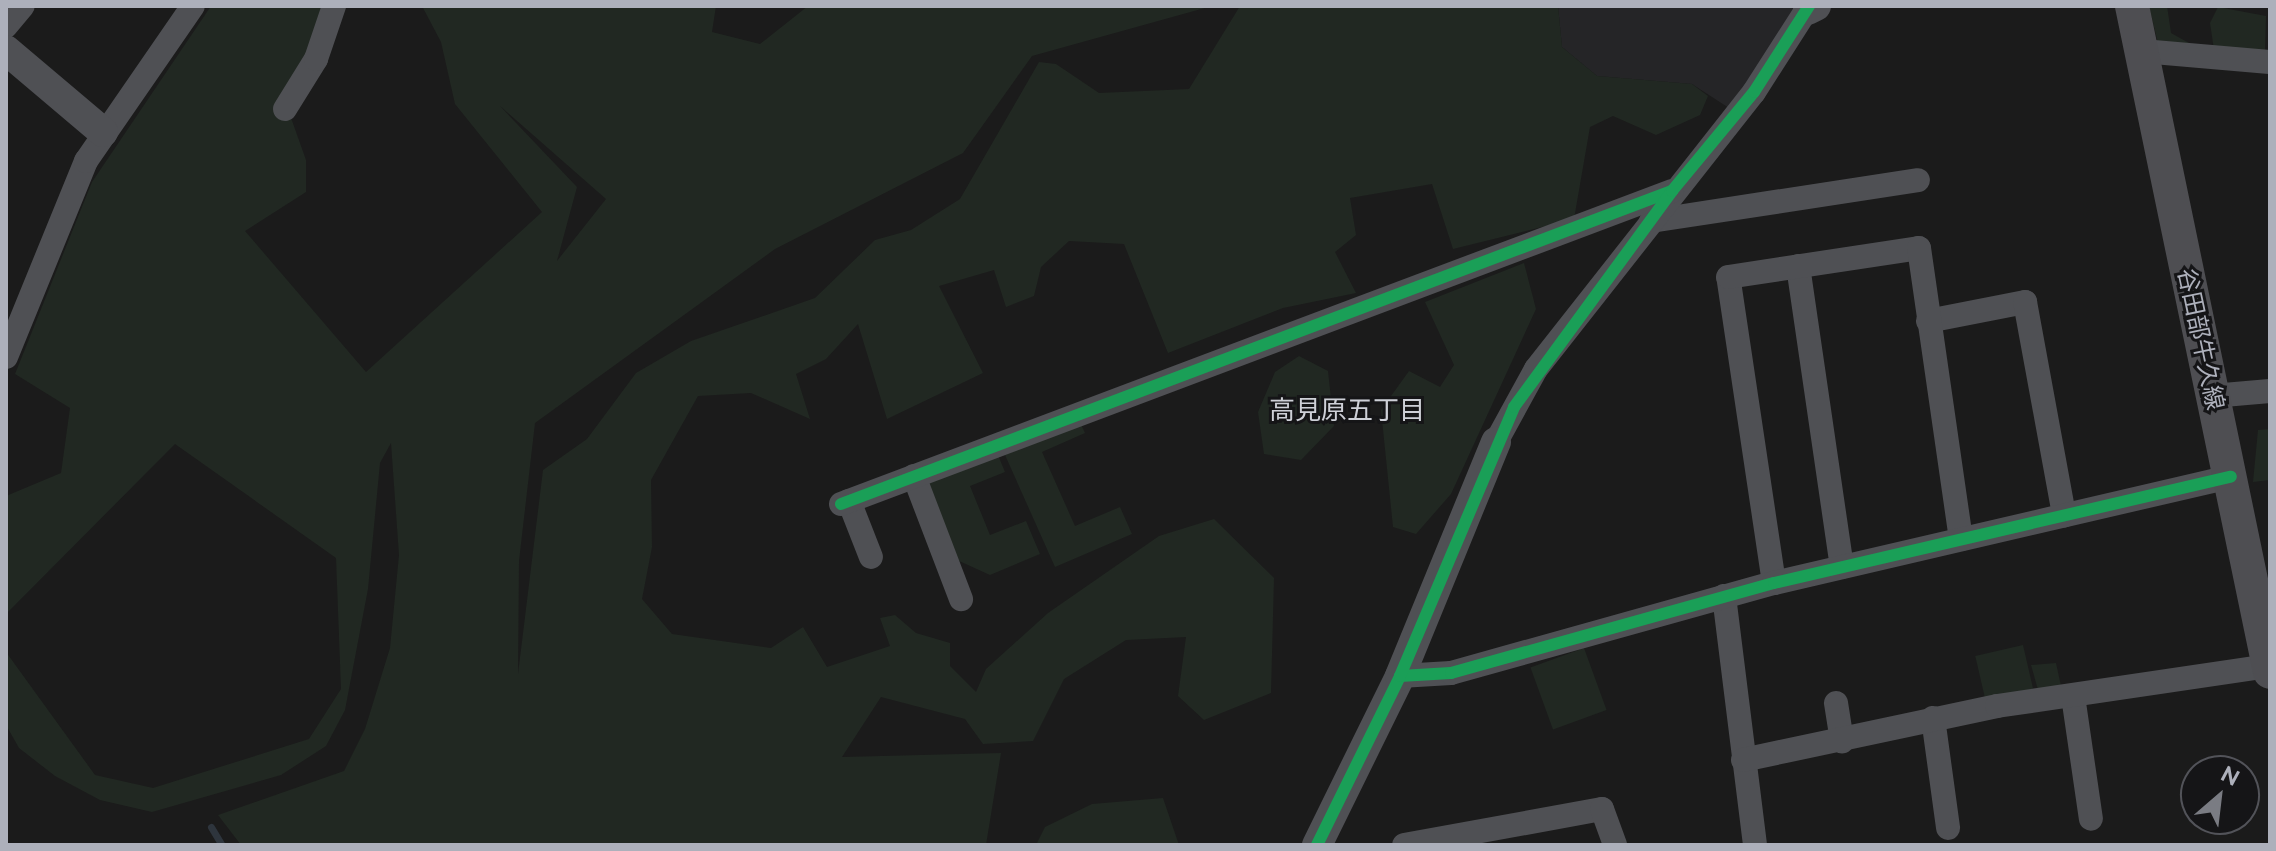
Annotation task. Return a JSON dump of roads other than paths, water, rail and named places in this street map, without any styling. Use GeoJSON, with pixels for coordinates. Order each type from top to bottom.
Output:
{"type":"FeatureCollection","features":[{"type":"Feature","properties":{"kind":"main road","name":"谷田部牛久線"},"geometry":{"type":"LineString","coordinates":[[2132,6],[2212,396],[2266,623],[2270,669]]}},
{"type":"Feature","properties":{"kind":"street"},"geometry":{"type":"LineString","coordinates":[[6,26],[23,6]]}},
{"type":"Feature","properties":{"kind":"street"},"geometry":{"type":"LineString","coordinates":[[6,357],[49,241],[103,132],[193,6]]}},
{"type":"Feature","properties":{"kind":"street"},"geometry":{"type":"LineString","coordinates":[[285,109],[316,59],[334,6]]}},
{"type":"Feature","properties":{"kind":"street"},"geometry":{"type":"LineString","coordinates":[[1317,845],[1400,676],[1496,442],[1536,369],[1672,191],[1754,92],[1811,7]]}},
{"type":"Feature","properties":{"kind":"street"},"geometry":{"type":"LineString","coordinates":[[6,50],[103,132]]}},
{"type":"Feature","properties":{"kind":"street"},"geometry":{"type":"LineString","coordinates":[[2142,51],[2270,62]]}},
{"type":"Feature","properties":{"kind":"street"},"geometry":{"type":"LineString","coordinates":[[1651,221],[1918,180]]}},
{"type":"Feature","properties":{"kind":"street"},"geometry":{"type":"LineString","coordinates":[[871,557],[845,503],[1672,191]]}},
{"type":"Feature","properties":{"kind":"street"},"geometry":{"type":"LineString","coordinates":[[1774,583],[1728,277],[1919,248],[1961,539]]}},
{"type":"Feature","properties":{"kind":"street"},"geometry":{"type":"LineString","coordinates":[[1798,266],[1842,567]]}},
{"type":"Feature","properties":{"kind":"street"},"geometry":{"type":"LineString","coordinates":[[1928,321],[2025,302],[2064,515]]}},
{"type":"Feature","properties":{"kind":"street"},"geometry":{"type":"LineString","coordinates":[[2212,396],[2270,391]]}},
{"type":"Feature","properties":{"kind":"street"},"geometry":{"type":"LineString","coordinates":[[914,476],[961,599]]}},
{"type":"Feature","properties":{"kind":"street"},"geometry":{"type":"LineString","coordinates":[[1400,676],[1451,673],[1774,583],[2231,477]]}},
{"type":"Feature","properties":{"kind":"street"},"geometry":{"type":"LineString","coordinates":[[1724,596],[1755,845]]}},
{"type":"Feature","properties":{"kind":"street"},"geometry":{"type":"LineString","coordinates":[[1743,760],[1842,742],[1933,718],[2270,669]]}},
{"type":"Feature","properties":{"kind":"street"},"geometry":{"type":"LineString","coordinates":[[2073,696],[2091,819]]}},
{"type":"Feature","properties":{"kind":"street"},"geometry":{"type":"LineString","coordinates":[[1836,703],[1842,742]]}},
{"type":"Feature","properties":{"kind":"street"},"geometry":{"type":"LineString","coordinates":[[1933,718],[1948,828]]}},
{"type":"Feature","properties":{"kind":"street"},"geometry":{"type":"LineString","coordinates":[[1404,845],[1602,809],[1615,845]]}},
{"type":"Feature","properties":{"kind":"waterway"},"geometry":{"type":"LineString","coordinates":[[211,827],[222,845]]}},
{"type":"Feature","properties":{"kind":"district","name":"高見原五丁目"},"geometry":{"type":"Point","coordinates":[1347,411]}}]}
